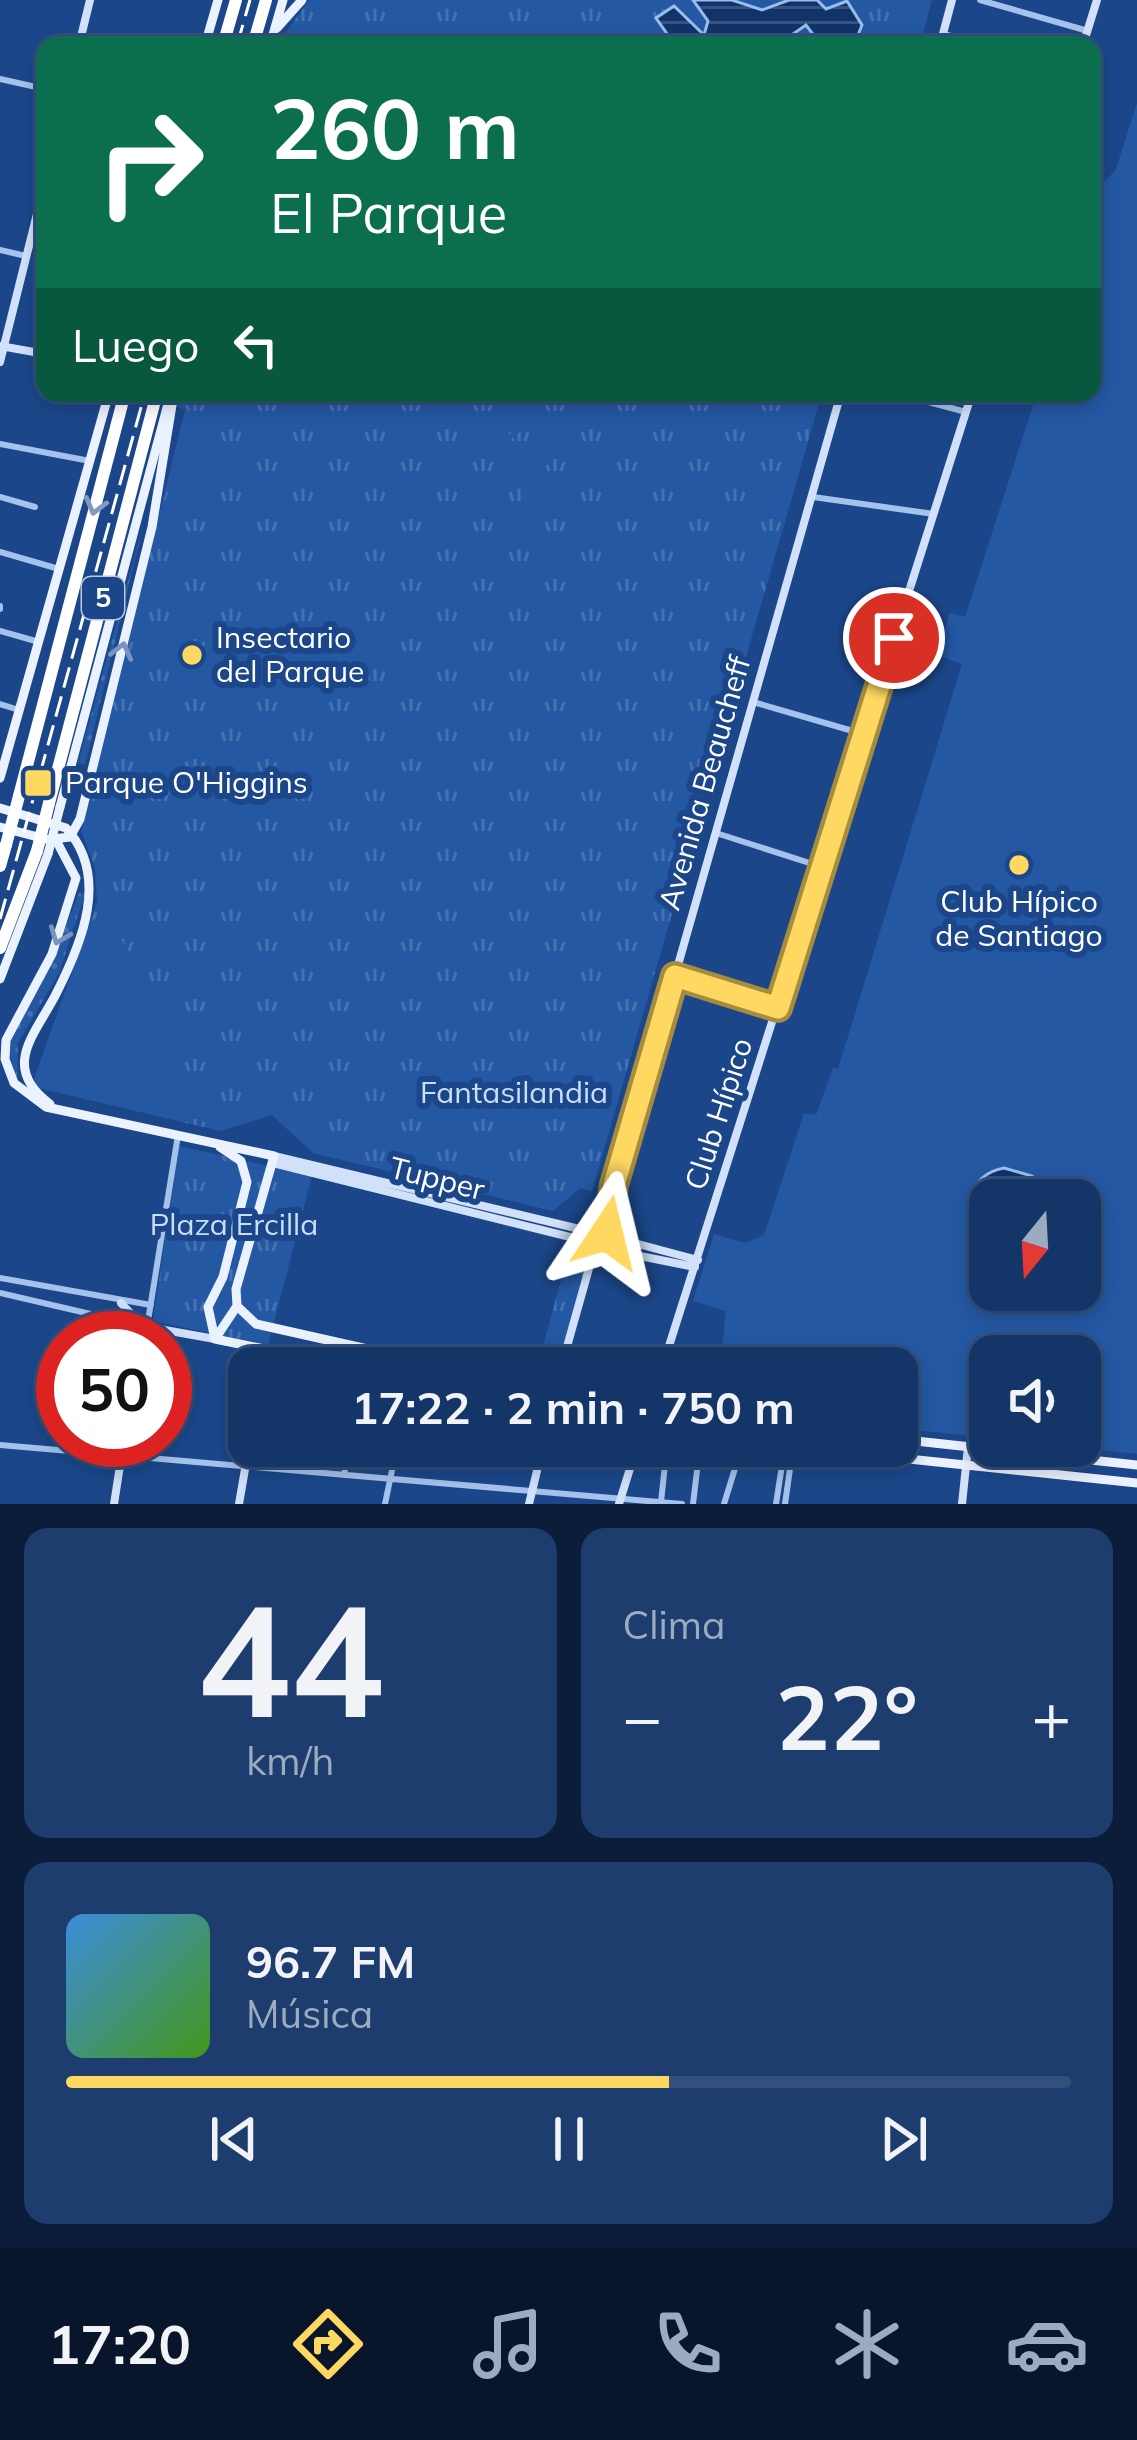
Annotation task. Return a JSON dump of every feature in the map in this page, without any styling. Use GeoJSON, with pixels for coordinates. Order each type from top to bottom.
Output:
{"type":"FeatureCollection","features":[{"type":"Feature","properties":{"kind":"highway"},"geometry":{"type":"LineString","coordinates":[[225,36],[236,0]]}},
{"type":"Feature","properties":{"kind":"highway"},"geometry":{"type":"LineString","coordinates":[[256,36],[266,0]]}},
{"type":"Feature","properties":{"kind":"highway","name":"5"},"geometry":{"type":"LineString","coordinates":[[0,866],[123,402]]}},
{"type":"Feature","properties":{"kind":"highway","name":"5"},"geometry":{"type":"LineString","coordinates":[[0,948],[43,852],[156,402]]}},
{"type":"Feature","properties":{"kind":"main road"},"geometry":{"type":"LineString","coordinates":[[81,36],[90,0]]}},
{"type":"Feature","properties":{"kind":"main road"},"geometry":{"type":"LineString","coordinates":[[208,36],[218,0]]}},
{"type":"Feature","properties":{"kind":"main road"},"geometry":{"type":"LineString","coordinates":[[273,36],[283,0]]}},
{"type":"Feature","properties":{"kind":"main road"},"geometry":{"type":"LineString","coordinates":[[274,32],[302,0]]}},
{"type":"Feature","properties":{"kind":"main road"},"geometry":{"type":"LineString","coordinates":[[943,34],[952,0]]}},
{"type":"Feature","properties":{"kind":"main road"},"geometry":{"type":"LineString","coordinates":[[1086,36],[1097,0]]}},
{"type":"Feature","properties":{"kind":"main road"},"geometry":{"type":"LineString","coordinates":[[0,362],[36,230]]}},
{"type":"Feature","properties":{"kind":"main road"},"geometry":{"type":"LineString","coordinates":[[2,346],[36,352]]}},
{"type":"Feature","properties":{"kind":"main road"},"geometry":{"type":"LineString","coordinates":[[0,778],[106,402]]}},
{"type":"Feature","properties":{"kind":"main road"},"geometry":{"type":"LineString","coordinates":[[55,805],[169,402]]}},
{"type":"Feature","properties":{"kind":"main road"},"geometry":{"type":"LineString","coordinates":[[72,835],[142,569],[170,402]]}},
{"type":"Feature","properties":{"kind":"main road","name":"Avenida Beaucheff"},"geometry":{"type":"LineString","coordinates":[[567,1347],[838,402]]}},
{"type":"Feature","properties":{"kind":"main road","name":"Club Hípico"},"geometry":{"type":"LineString","coordinates":[[669,1347],[969,402]]}},
{"type":"Feature","properties":{"kind":"main road"},"geometry":{"type":"LineString","coordinates":[[0,808],[54,822],[72,835],[89,868],[89,904],[56,993],[21,1054],[31,1088],[61,1109]]}},
{"type":"Feature","properties":{"kind":"main road"},"geometry":{"type":"LineString","coordinates":[[0,827],[53,839],[72,835]]}},
{"type":"Feature","properties":{"kind":"main road"},"geometry":{"type":"LineString","coordinates":[[53,839],[70,861],[76,890],[52,954],[11,1027],[4,1053],[19,1090],[37,1104],[273,1160],[236,1289],[237,1306],[215,1339]]}},
{"type":"Feature","properties":{"kind":"main road"},"geometry":{"type":"LineString","coordinates":[[0,979],[43,852]]}},
{"type":"Feature","properties":{"kind":"main road"},"geometry":{"type":"LineString","coordinates":[[215,1339],[208,1307],[223,1277],[247,1182],[241,1161],[216,1144]]}},
{"type":"Feature","properties":{"kind":"main road","name":"Tupper"},"geometry":{"type":"LineString","coordinates":[[273,1160],[696,1263]]}},
{"type":"Feature","properties":{"kind":"main road"},"geometry":{"type":"LineString","coordinates":[[121,1303],[128,1311]]}},
{"type":"Feature","properties":{"kind":"main road"},"geometry":{"type":"LineString","coordinates":[[237,1306],[256,1324],[349,1347]]}},
{"type":"Feature","properties":{"kind":"main road"},"geometry":{"type":"LineString","coordinates":[[268,1347],[276,1337],[300,1334]]}},
{"type":"Feature","properties":{"kind":"main road"},"geometry":{"type":"LineString","coordinates":[[192,1335],[257,1347]]}},
{"type":"Feature","properties":{"kind":"main road"},"geometry":{"type":"LineString","coordinates":[[918,1441],[1137,1465]]}},
{"type":"Feature","properties":{"kind":"main road"},"geometry":{"type":"LineString","coordinates":[[962,1504],[968,1447]]}},
{"type":"Feature","properties":{"kind":"main road"},"geometry":{"type":"LineString","coordinates":[[918,1461],[1137,1483]]}},
{"type":"Feature","properties":{"kind":"main road"},"geometry":{"type":"LineString","coordinates":[[113,1504],[119,1467]]}},
{"type":"Feature","properties":{"kind":"main road"},"geometry":{"type":"LineString","coordinates":[[239,1504],[245,1467]]}},
{"type":"Feature","properties":{"kind":"main road"},"geometry":{"type":"LineString","coordinates":[[529,1504],[538,1467]]}},
{"type":"Feature","properties":{"kind":"main road"},"geometry":{"type":"LineString","coordinates":[[620,1501],[631,1467]]}},
{"type":"Feature","properties":{"kind":"street"},"geometry":{"type":"LineString","coordinates":[[980,0],[1088,31]]}},
{"type":"Feature","properties":{"kind":"street"},"geometry":{"type":"LineString","coordinates":[[943,34],[950,36]]}},
{"type":"Feature","properties":{"kind":"street"},"geometry":{"type":"LineString","coordinates":[[0,80],[36,87]]}},
{"type":"Feature","properties":{"kind":"street"},"geometry":{"type":"LineString","coordinates":[[0,250],[26,256]]}},
{"type":"Feature","properties":{"kind":"street"},"geometry":{"type":"LineString","coordinates":[[929,402],[966,412]]}},
{"type":"Feature","properties":{"kind":"street"},"geometry":{"type":"LineString","coordinates":[[0,444],[90,461]]}},
{"type":"Feature","properties":{"kind":"street"},"geometry":{"type":"LineString","coordinates":[[0,496],[35,506]]}},
{"type":"Feature","properties":{"kind":"street"},"geometry":{"type":"LineString","coordinates":[[812,497],[934,514]]}},
{"type":"Feature","properties":{"kind":"street"},"geometry":{"type":"LineString","coordinates":[[0,552],[59,569]]}},
{"type":"Feature","properties":{"kind":"street"},"geometry":{"type":"LineString","coordinates":[[0,631],[39,642]]}},
{"type":"Feature","properties":{"kind":"street"},"geometry":{"type":"LineString","coordinates":[[753,702],[863,734]]}},
{"type":"Feature","properties":{"kind":"street"},"geometry":{"type":"LineString","coordinates":[[0,704],[20,710]]}},
{"type":"Feature","properties":{"kind":"street"},"geometry":{"type":"LineString","coordinates":[[716,832],[822,867]]}},
{"type":"Feature","properties":{"kind":"street"},"geometry":{"type":"LineString","coordinates":[[675,976],[778,1008]]}},
{"type":"Feature","properties":{"kind":"street"},"geometry":{"type":"LineString","coordinates":[[148,1311],[178,1136]]}},
{"type":"Feature","properties":{"kind":"street"},"geometry":{"type":"LineString","coordinates":[[0,1278],[151,1305]]}},
{"type":"Feature","properties":{"kind":"street"},"geometry":{"type":"LineString","coordinates":[[18,1297],[22,1282]]}},
{"type":"Feature","properties":{"kind":"street"},"geometry":{"type":"LineString","coordinates":[[0,1293],[78,1311]]}},
{"type":"Feature","properties":{"kind":"street"},"geometry":{"type":"LineString","coordinates":[[0,1445],[36,1448]]}},
{"type":"Feature","properties":{"kind":"street"},"geometry":{"type":"LineString","coordinates":[[192,1462],[228,1465]]}},
{"type":"Feature","properties":{"kind":"street"},"geometry":{"type":"LineString","coordinates":[[245,1467],[682,1504]]}},
{"type":"Feature","properties":{"kind":"street"},"geometry":{"type":"LineString","coordinates":[[344,1475],[346,1467]]}},
{"type":"Feature","properties":{"kind":"street"},"geometry":{"type":"LineString","coordinates":[[385,1504],[392,1467]]}},
{"type":"Feature","properties":{"kind":"street"},"geometry":{"type":"LineString","coordinates":[[661,1502],[665,1467]]}},
{"type":"Feature","properties":{"kind":"street"},"geometry":{"type":"LineString","coordinates":[[693,1504],[697,1467]]}},
{"type":"Feature","properties":{"kind":"street"},"geometry":{"type":"LineString","coordinates":[[724,1504],[735,1467]]}},
{"type":"Feature","properties":{"kind":"street"},"geometry":{"type":"LineString","coordinates":[[781,1504],[785,1467]]}},
{"type":"Feature","properties":{"kind":"green space"},"geometry":{"type":"Polygon","coordinates":[[[309,0],[932,0],[922,36],[283,36],[309,0]]]}},
{"type":"Feature","properties":{"kind":"green space","name":"Club Hípico de Santiago"},"geometry":{"type":"Polygon","coordinates":[[[1137,103],[1137,1454],[1101,1450],[1101,1335],[969,1335],[969,1436],[918,1430],[918,1347],[722,1347],[726,1311],[693,1301],[714,1234],[745,1243],[764,1235],[804,1113],[816,1115],[833,1068],[838,1069],[962,664],[902,643],[906,628],[941,639],[950,613],[965,617],[1034,402],[1101,402],[1101,186],[1116,169],[1137,103]]]}},
{"type":"Feature","properties":{"kind":"green space","name":"Parque O'Higgins"},"geometry":{"type":"Polygon","coordinates":[[[178,402],[819,402],[592,1191],[580,1188],[553,1211],[313,1153],[272,1115],[220,1131],[39,1088],[34,1079],[97,903],[95,867],[81,831],[185,410],[177,407],[178,402]]]}},
{"type":"Feature","properties":{"kind":"green space"},"geometry":{"type":"Polygon","coordinates":[[[535,419],[555,431],[556,455],[536,478],[521,526],[499,532],[486,514],[491,486],[505,442],[522,423],[535,419]],[[530,424],[512,438],[492,511],[494,522],[504,528],[518,521],[531,476],[552,449],[547,431],[530,424]]]}},
{"type":"Feature","properties":{"kind":"green space"},"geometry":{"type":"Polygon","coordinates":[[[197,457],[206,459],[210,473],[170,540],[161,543],[161,514],[172,483],[181,464],[197,457]]]}},
{"type":"Feature","properties":{"kind":"green space"},"geometry":{"type":"Polygon","coordinates":[[[145,519],[85,765],[78,763],[145,519]]]}},
{"type":"Feature","properties":{"kind":"green space"},"geometry":{"type":"Polygon","coordinates":[[[79,893],[85,894],[59,973],[18,1043],[17,1083],[8,1046],[49,969],[79,893]]]}},
{"type":"Feature","properties":{"kind":"green space"},"geometry":{"type":"Polygon","coordinates":[[[92,919],[116,932],[178,1028],[181,1055],[164,1117],[39,1088],[34,1079],[92,919]]]}},
{"type":"Feature","properties":{"kind":"green space","name":"Plaza Ercilla"},"geometry":{"type":"Polygon","coordinates":[[[179,1146],[312,1176],[268,1345],[192,1329],[192,1311],[154,1311],[179,1146]]]}},
{"type":"Feature","properties":{"kind":"green space"},"geometry":{"type":"Polygon","coordinates":[[[572,1240],[587,1245],[589,1253],[564,1347],[543,1347],[572,1240]]]}},
{"type":"Feature","properties":{"kind":"shaded area"},"geometry":{"type":"Polygon","coordinates":[[[693,0],[732,0],[762,10],[789,0],[817,0],[826,9],[847,1],[862,25],[858,36],[814,36],[806,25],[790,36],[669,36],[656,18],[674,6],[704,35],[708,21],[693,0]]]}},
{"type":"Feature","properties":{"kind":"shaded area"},"geometry":{"type":"Polygon","coordinates":[[[1004,1168],[1035,1179],[981,1179],[1004,1168]]]}},
{"type":"Feature","properties":{"kind":"railway"},"geometry":{"type":"LineString","coordinates":[[240,36],[250,0]]}},
{"type":"Feature","properties":{"kind":"railway"},"geometry":{"type":"LineString","coordinates":[[0,919],[143,402]]}},
{"type":"Feature","properties":{"kind":"place","name":"Insectario del Parque"},"geometry":{"type":"Point","coordinates":[192,655]}},
{"type":"Feature","properties":{"kind":"place","name":"Parque O'Higgins"},"geometry":{"type":"Point","coordinates":[38,783]}},
{"type":"Feature","properties":{"kind":"place","name":"Club Hípico de Santiago"},"geometry":{"type":"Point","coordinates":[1019,865]}},
{"type":"Feature","properties":{"kind":"route"},"geometry":{"type":"LineString","coordinates":[[607,1233],[614,1185],[675,976],[778,1008],[894,638]]}},
{"type":"Feature","properties":{"kind":"park label","name":"Fantasilandia"},"geometry":{"type":"Point","coordinates":[514,1093]}}]}
